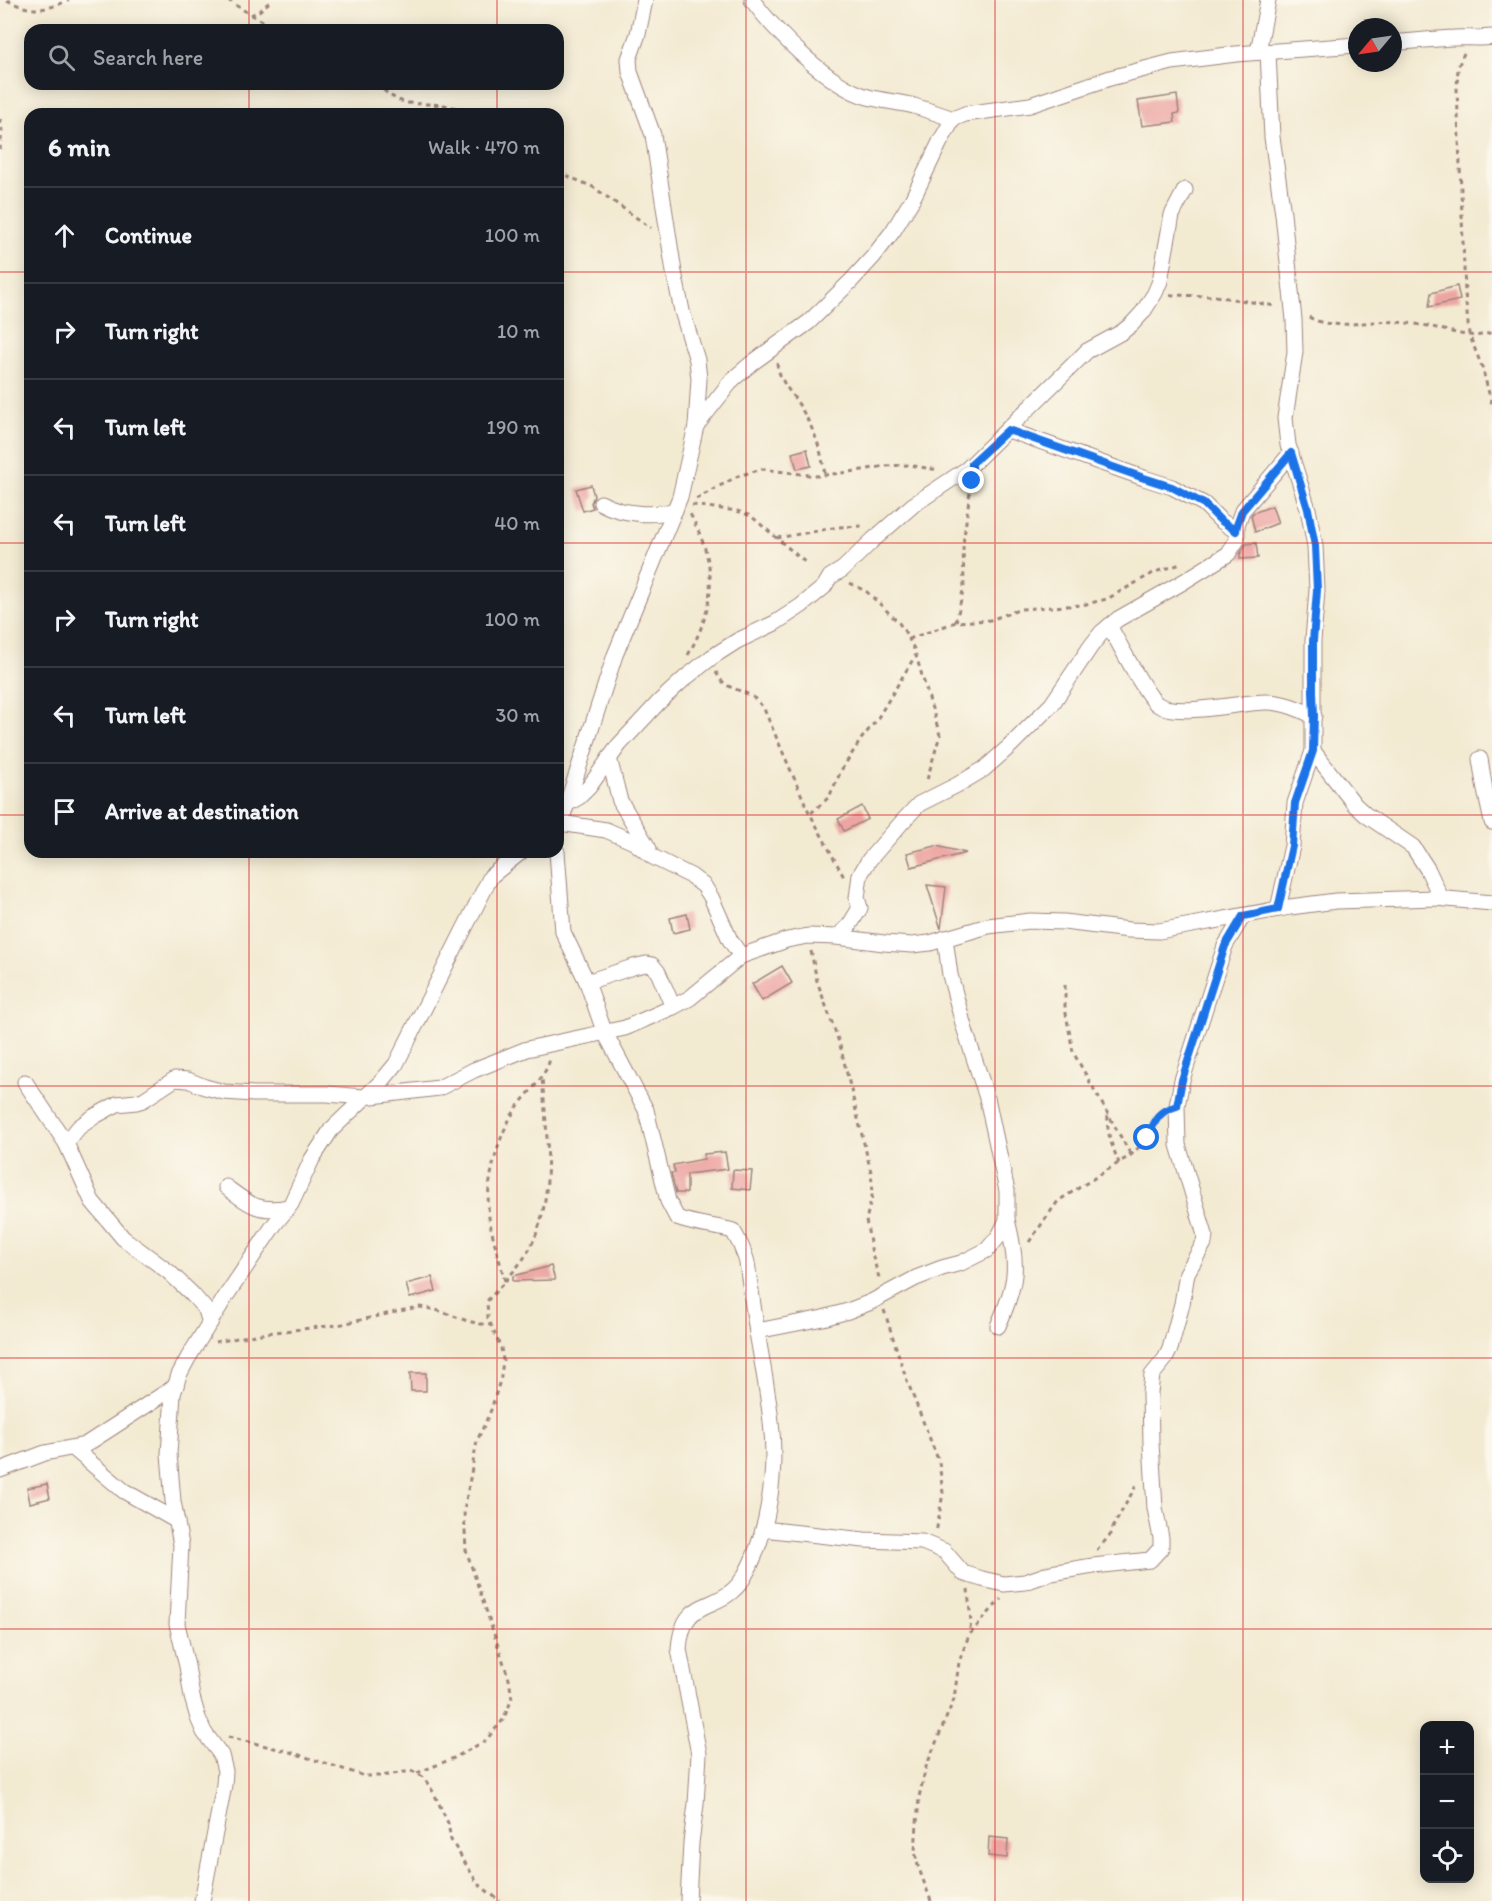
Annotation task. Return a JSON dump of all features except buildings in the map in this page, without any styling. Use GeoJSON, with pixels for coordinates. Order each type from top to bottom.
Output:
{"type":"FeatureCollection","features":[{"type":"Feature","properties":{"kind":"street"},"geometry":{"type":"LineString","coordinates":[[564,812],[615,655],[680,497],[696,426],[699,379],[697,360],[682,311],[653,135],[630,72],[629,59],[638,34],[645,0]]}},
{"type":"Feature","properties":{"kind":"street"},"geometry":{"type":"LineString","coordinates":[[752,0],[790,44],[812,63],[853,91],[953,119],[974,113],[1030,105],[1099,81],[1172,62],[1348,46]]}},
{"type":"Feature","properties":{"kind":"street"},"geometry":{"type":"LineString","coordinates":[[1268,0],[1263,52],[1283,214],[1295,351],[1285,418],[1291,453],[1308,509],[1315,546],[1317,590],[1313,641],[1313,751],[1295,803],[1292,846],[1278,909]]}},
{"type":"Feature","properties":{"kind":"street"},"geometry":{"type":"LineString","coordinates":[[1402,42],[1487,38]]}},
{"type":"Feature","properties":{"kind":"street"},"geometry":{"type":"LineString","coordinates":[[696,426],[733,379],[808,322],[873,257],[893,231],[912,200],[953,119]]}},
{"type":"Feature","properties":{"kind":"street"},"geometry":{"type":"LineString","coordinates":[[567,804],[589,787],[619,745],[659,702],[712,657],[737,641],[775,623],[824,588],[830,577],[843,569],[913,505],[972,463],[1087,351],[1132,324],[1143,312],[1160,281],[1172,215],[1185,190]]}},
{"type":"Feature","properties":{"kind":"street"},"geometry":{"type":"LineString","coordinates":[[1008,430],[1172,487],[1204,504],[1220,520],[1236,531]]}},
{"type":"Feature","properties":{"kind":"street"},"geometry":{"type":"LineString","coordinates":[[837,937],[849,926],[860,908],[857,898],[860,875],[869,860],[903,820],[919,804],[984,769],[1010,746],[1052,704],[1091,646],[1118,618],[1201,572],[1228,554],[1238,540],[1236,531],[1242,511],[1291,453]]}},
{"type":"Feature","properties":{"kind":"street"},"geometry":{"type":"LineString","coordinates":[[601,503],[610,508],[642,513],[663,514],[675,510]]}},
{"type":"Feature","properties":{"kind":"street"},"geometry":{"type":"LineString","coordinates":[[1109,626],[1156,704],[1168,709],[1188,709],[1268,702],[1294,706],[1314,716]]}},
{"type":"Feature","properties":{"kind":"street"},"geometry":{"type":"LineString","coordinates":[[1313,751],[1355,805],[1413,847],[1428,870],[1441,898]]}},
{"type":"Feature","properties":{"kind":"street"},"geometry":{"type":"LineString","coordinates":[[609,758],[620,801],[653,856]]}},
{"type":"Feature","properties":{"kind":"street"},"geometry":{"type":"LineString","coordinates":[[1480,759],[1492,822]]}},
{"type":"Feature","properties":{"kind":"street"},"geometry":{"type":"LineString","coordinates":[[564,825],[606,830],[634,842],[653,856],[691,876],[704,886],[711,897],[730,940],[741,956]]}},
{"type":"Feature","properties":{"kind":"street"},"geometry":{"type":"LineString","coordinates":[[202,1901],[225,1771],[222,1755],[204,1732],[192,1697],[177,1624],[181,1545],[173,1501],[169,1454],[173,1394],[179,1375],[197,1344],[288,1207],[312,1159],[331,1130],[382,1081],[396,1064],[491,876],[514,858]]}},
{"type":"Feature","properties":{"kind":"street"},"geometry":{"type":"LineString","coordinates":[[557,858],[562,932],[587,982],[604,1031],[646,1110],[668,1201],[677,1218],[733,1232],[746,1258],[772,1424],[772,1467],[763,1529],[753,1559],[736,1588],[727,1596],[690,1614],[681,1633],[679,1649],[699,1754],[688,1901]]}},
{"type":"Feature","properties":{"kind":"street"},"geometry":{"type":"LineString","coordinates":[[66,1143],[79,1127],[95,1116],[117,1104],[143,1100],[175,1079],[188,1080],[224,1092],[254,1094],[327,1094],[364,1097],[440,1088],[474,1070],[527,1049],[625,1028],[690,998],[741,956],[787,940],[808,936],[912,945],[930,943],[988,926],[1030,921],[1159,931],[1278,909],[1336,901],[1441,898],[1492,903]]}},
{"type":"Feature","properties":{"kind":"street"},"geometry":{"type":"LineString","coordinates":[[763,1529],[864,1540],[922,1542],[944,1551],[963,1573],[1004,1584],[1025,1582],[1051,1573],[1093,1566],[1150,1560],[1161,1548],[1155,1508],[1150,1408],[1152,1375],[1170,1350],[1182,1304],[1187,1273],[1206,1235],[1178,1145],[1177,1106],[1182,1080],[1225,946],[1243,916]]}},
{"type":"Feature","properties":{"kind":"street"},"geometry":{"type":"LineString","coordinates":[[945,938],[955,996],[987,1098],[1006,1191],[1007,1220],[1014,1248],[1016,1267],[1013,1287],[998,1326]]}},
{"type":"Feature","properties":{"kind":"street"},"geometry":{"type":"LineString","coordinates":[[587,982],[639,965],[652,965],[658,972],[673,1007]]}},
{"type":"Feature","properties":{"kind":"street"},"geometry":{"type":"LineString","coordinates":[[25,1082],[66,1143],[92,1201],[123,1238],[170,1272],[192,1294],[206,1310],[210,1323]]}},
{"type":"Feature","properties":{"kind":"street"},"geometry":{"type":"LineString","coordinates":[[226,1187],[247,1203],[267,1210],[288,1207]]}},
{"type":"Feature","properties":{"kind":"street"},"geometry":{"type":"LineString","coordinates":[[757,1331],[840,1313],[871,1302],[916,1278],[962,1263],[987,1250],[999,1236],[1007,1220]]}},
{"type":"Feature","properties":{"kind":"street"},"geometry":{"type":"LineString","coordinates":[[0,1470],[45,1454],[85,1445],[176,1386]]}},
{"type":"Feature","properties":{"kind":"street"},"geometry":{"type":"LineString","coordinates":[[73,1448],[124,1491],[177,1521]]}},
{"type":"Feature","properties":{"kind":"path"},"geometry":{"type":"LineString","coordinates":[[7,0],[33,10],[45,9],[69,0]]}},
{"type":"Feature","properties":{"kind":"path"},"geometry":{"type":"LineString","coordinates":[[228,0],[269,24]]}},
{"type":"Feature","properties":{"kind":"path"},"geometry":{"type":"LineString","coordinates":[[251,15],[272,0]]}},
{"type":"Feature","properties":{"kind":"path"},"geometry":{"type":"LineString","coordinates":[[1487,38],[1462,56],[1458,67],[1465,293],[1469,334],[1482,367],[1492,405]]}},
{"type":"Feature","properties":{"kind":"path"},"geometry":{"type":"LineString","coordinates":[[383,90],[402,103],[456,108]]}},
{"type":"Feature","properties":{"kind":"path"},"geometry":{"type":"LineString","coordinates":[[0,118],[3,131],[0,149]]}},
{"type":"Feature","properties":{"kind":"path"},"geometry":{"type":"LineString","coordinates":[[564,174],[593,187],[670,240]]}},
{"type":"Feature","properties":{"kind":"path"},"geometry":{"type":"LineString","coordinates":[[1155,293],[1193,297],[1215,296],[1270,304],[1292,309],[1319,323],[1393,322],[1469,334],[1492,332]]}},
{"type":"Feature","properties":{"kind":"path"},"geometry":{"type":"LineString","coordinates":[[778,345],[777,364],[780,377],[791,391],[815,435],[821,449],[825,475]]}},
{"type":"Feature","properties":{"kind":"path"},"geometry":{"type":"LineString","coordinates":[[956,622],[964,586],[963,544],[972,463]]}},
{"type":"Feature","properties":{"kind":"path"},"geometry":{"type":"LineString","coordinates":[[687,657],[704,624],[710,598],[711,579],[706,551],[687,506],[703,494],[738,476],[762,469],[825,475],[908,465],[928,467],[958,475]]}},
{"type":"Feature","properties":{"kind":"path"},"geometry":{"type":"LineString","coordinates":[[690,504],[697,507],[737,511],[751,516],[806,563]]}},
{"type":"Feature","properties":{"kind":"path"},"geometry":{"type":"LineString","coordinates":[[777,538],[847,526],[888,527]]}},
{"type":"Feature","properties":{"kind":"path"},"geometry":{"type":"LineString","coordinates":[[909,639],[956,622],[990,620],[1021,609],[1082,605],[1107,599],[1155,572],[1182,564]]}},
{"type":"Feature","properties":{"kind":"path"},"geometry":{"type":"LineString","coordinates":[[830,577],[853,584],[867,592],[899,623],[916,655],[923,686],[940,735],[919,804]]}},
{"type":"Feature","properties":{"kind":"path"},"geometry":{"type":"LineString","coordinates":[[811,813],[829,797],[842,769],[876,721],[916,655]]}},
{"type":"Feature","properties":{"kind":"path"},"geometry":{"type":"LineString","coordinates":[[712,657],[721,681],[729,687],[748,694],[764,709],[799,790],[843,876],[857,898]]}},
{"type":"Feature","properties":{"kind":"path"},"geometry":{"type":"LineString","coordinates":[[808,936],[817,981],[840,1045],[872,1172],[873,1192],[866,1220],[867,1233],[889,1328],[939,1462],[943,1493],[933,1546]]}},
{"type":"Feature","properties":{"kind":"path"},"geometry":{"type":"LineString","coordinates":[[1065,985],[1065,1008],[1073,1052],[1131,1155]]}},
{"type":"Feature","properties":{"kind":"path"},"geometry":{"type":"LineString","coordinates":[[505,1281],[489,1222],[488,1196],[493,1161],[507,1121],[522,1098],[542,1078],[554,1043]]}},
{"type":"Feature","properties":{"kind":"path"},"geometry":{"type":"LineString","coordinates":[[417,1773],[454,1758],[485,1741],[502,1720],[512,1699],[509,1679],[466,1550],[464,1511],[477,1442],[491,1410],[503,1360],[501,1348],[488,1317],[487,1301],[526,1255],[546,1199],[547,1139],[542,1078]]}},
{"type":"Feature","properties":{"kind":"path"},"geometry":{"type":"LineString","coordinates":[[1027,1246],[1035,1231],[1058,1201],[1131,1155],[1147,1138],[1159,1114],[1177,1106]]}},
{"type":"Feature","properties":{"kind":"path"},"geometry":{"type":"LineString","coordinates":[[1108,1116],[1109,1137],[1119,1164]]}},
{"type":"Feature","properties":{"kind":"path"},"geometry":{"type":"LineString","coordinates":[[197,1344],[292,1329],[319,1328],[418,1306],[449,1313],[476,1324],[491,1324]]}},
{"type":"Feature","properties":{"kind":"path"},"geometry":{"type":"LineString","coordinates":[[1097,1550],[1112,1533],[1135,1486],[1153,1469]]}},
{"type":"Feature","properties":{"kind":"path"},"geometry":{"type":"LineString","coordinates":[[931,1901],[915,1851],[919,1797],[926,1767],[954,1699],[959,1662],[969,1635],[971,1623],[967,1585],[963,1573]]}},
{"type":"Feature","properties":{"kind":"path"},"geometry":{"type":"LineString","coordinates":[[969,1635],[1003,1596]]}},
{"type":"Feature","properties":{"kind":"path"},"geometry":{"type":"LineString","coordinates":[[204,1732],[287,1750],[365,1776],[382,1776],[411,1771],[417,1773],[424,1778],[434,1793],[448,1823],[451,1840],[478,1884],[500,1901]]}},
{"type":"Feature","properties":{"kind":"route"},"geometry":{"type":"LineString","coordinates":[[972,481],[972,463],[1008,430],[1188,494],[1204,504],[1220,520],[1236,531],[1242,511],[1291,453],[1308,509],[1315,546],[1317,590],[1313,641],[1313,751],[1295,803],[1292,846],[1278,909],[1243,916],[1225,946],[1182,1080],[1177,1106],[1159,1114],[1147,1138]]}}]}
